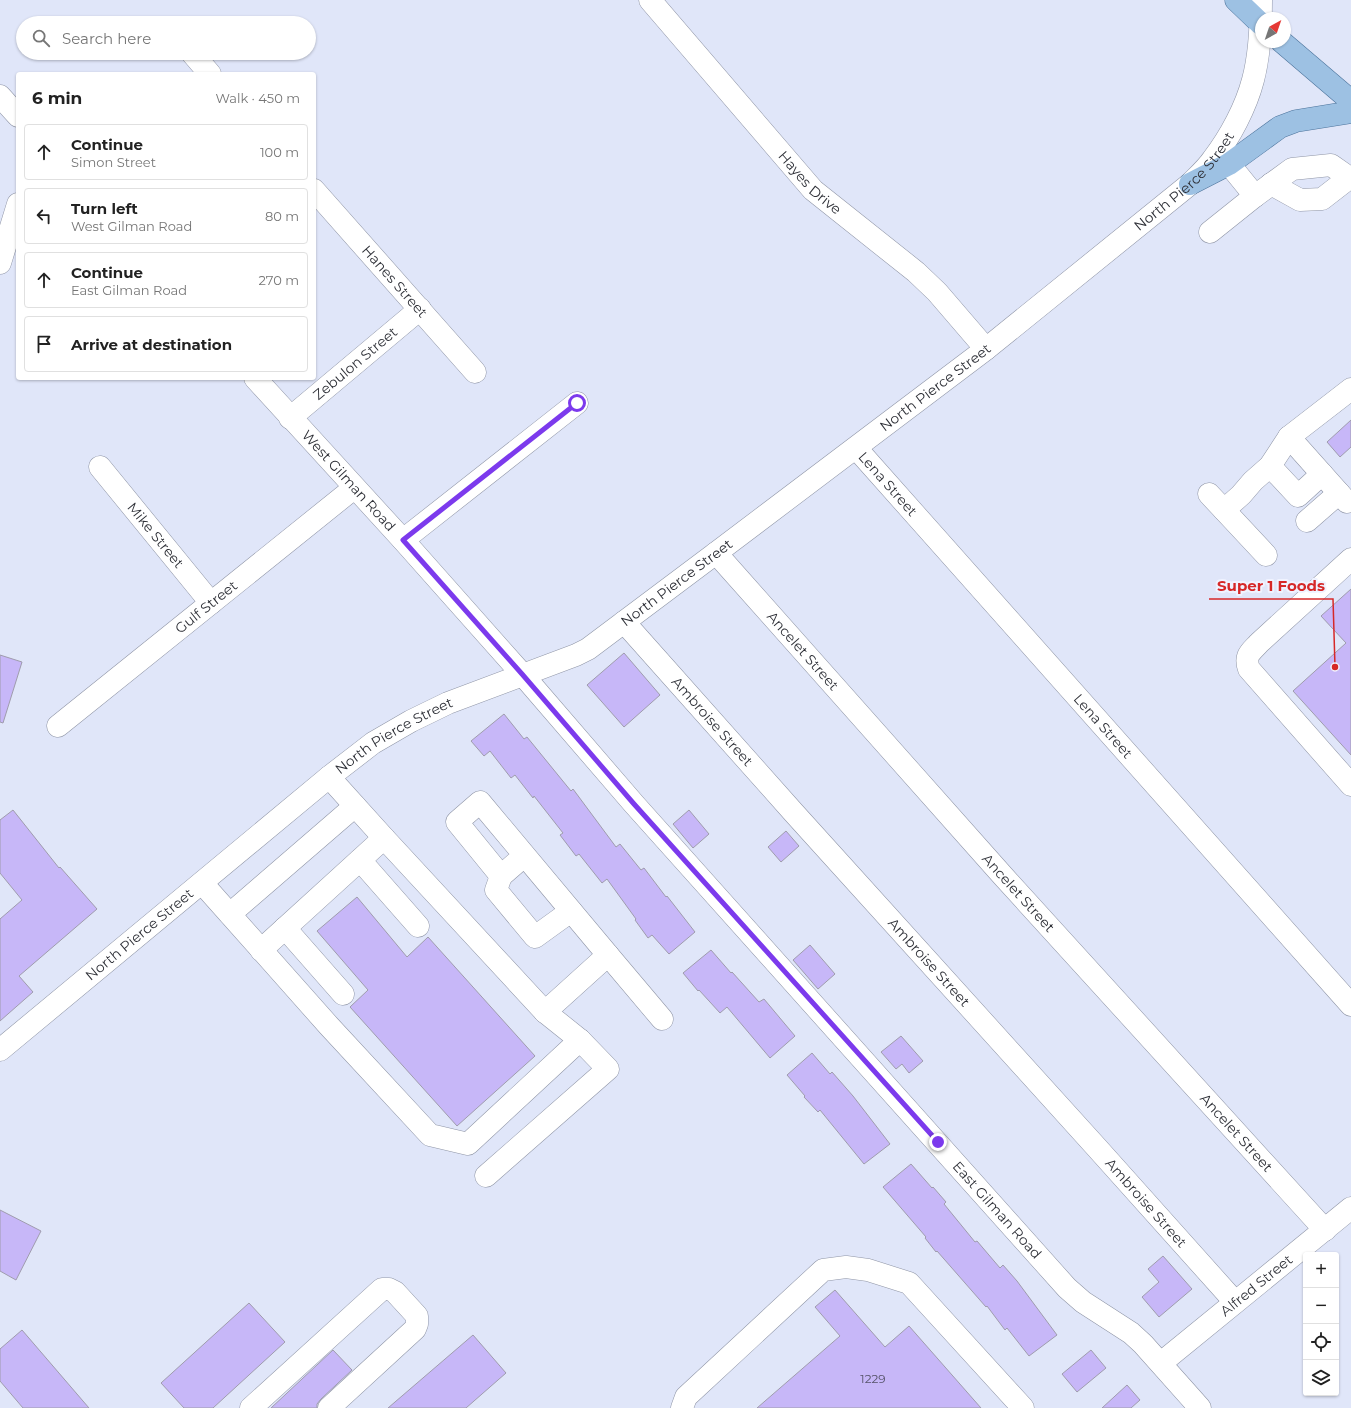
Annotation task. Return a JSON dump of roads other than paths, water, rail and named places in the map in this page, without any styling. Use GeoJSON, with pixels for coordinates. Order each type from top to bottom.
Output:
{"type":"FeatureCollection","features":[{"type":"Feature","properties":{"kind":"main road"},"geometry":{"type":"LineString","coordinates":[[1236,0],[1255,18]]}},
{"type":"Feature","properties":{"kind":"main road"},"geometry":{"type":"LineString","coordinates":[[1289,48],[1351,100]]}},
{"type":"Feature","properties":{"kind":"main road"},"geometry":{"type":"LineString","coordinates":[[1190,184],[1229,164],[1280,127],[1296,121],[1351,112]]}},
{"type":"Feature","properties":{"kind":"street","name":"Hayes Drive"},"geometry":{"type":"LineString","coordinates":[[650,0],[813,190],[927,282],[986,349]]}},
{"type":"Feature","properties":{"kind":"street","name":"North Pierce Street"},"geometry":{"type":"LineString","coordinates":[[1261,0],[1261,12]]}},
{"type":"Feature","properties":{"kind":"street","name":"North Pierce Street"},"geometry":{"type":"LineString","coordinates":[[0,1050],[330,776],[373,743],[411,721],[448,703],[576,655],[588,649],[986,349],[1190,184],[1212,161],[1226,141],[1246,101],[1253,80],[1259,48]]}},
{"type":"Feature","properties":{"kind":"street"},"geometry":{"type":"LineString","coordinates":[[198,60],[208,72]]}},
{"type":"Feature","properties":{"kind":"street"},"geometry":{"type":"LineString","coordinates":[[0,96],[16,114]]}},
{"type":"Feature","properties":{"kind":"street"},"geometry":{"type":"LineString","coordinates":[[1210,232],[1263,190],[1292,168],[1331,165],[1350,179],[1322,199],[1300,200],[1263,190],[1229,164]]}},
{"type":"Feature","properties":{"kind":"street","name":"Hanes Street"},"geometry":{"type":"LineString","coordinates":[[316,192],[476,372]]}},
{"type":"Feature","properties":{"kind":"street"},"geometry":{"type":"LineString","coordinates":[[0,263],[16,211]]}},
{"type":"Feature","properties":{"kind":"street","name":"Zebulon Street"},"geometry":{"type":"LineString","coordinates":[[290,418],[420,309]]}},
{"type":"Feature","properties":{"kind":"street","name":"West Gilman Road"},"geometry":{"type":"LineString","coordinates":[[257,380],[403,540],[522,674]]}},
{"type":"Feature","properties":{"kind":"street"},"geometry":{"type":"LineString","coordinates":[[1224,510],[1270,466],[1289,437],[1351,389]]}},
{"type":"Feature","properties":{"kind":"street"},"geometry":{"type":"LineString","coordinates":[[403,540],[577,403]]}},
{"type":"Feature","properties":{"kind":"street"},"geometry":{"type":"LineString","coordinates":[[1289,437],[1343,497],[1307,522]]}},
{"type":"Feature","properties":{"kind":"street","name":"Lena Street"},"geometry":{"type":"LineString","coordinates":[[856,448],[1351,1005]]}},
{"type":"Feature","properties":{"kind":"street"},"geometry":{"type":"LineString","coordinates":[[1270,466],[1298,496],[1322,474]]}},
{"type":"Feature","properties":{"kind":"street","name":"Mike Street"},"geometry":{"type":"LineString","coordinates":[[100,467],[211,603]]}},
{"type":"Feature","properties":{"kind":"street","name":"Gulf Street"},"geometry":{"type":"LineString","coordinates":[[58,726],[354,488]]}},
{"type":"Feature","properties":{"kind":"street"},"geometry":{"type":"LineString","coordinates":[[1209,494],[1266,555]]}},
{"type":"Feature","properties":{"kind":"street","name":"Ancelet Street"},"geometry":{"type":"LineString","coordinates":[[716,553],[1008,882],[1325,1230]]}},
{"type":"Feature","properties":{"kind":"street"},"geometry":{"type":"LineString","coordinates":[[1351,559],[1259,643],[1248,655],[1246,661],[1248,669],[1351,785]]}},
{"type":"Feature","properties":{"kind":"street","name":"Ambroise Street"},"geometry":{"type":"LineString","coordinates":[[624,622],[789,808],[1235,1302]]}},
{"type":"Feature","properties":{"kind":"street","name":"East Gilman Road"},"geometry":{"type":"LineString","coordinates":[[522,674],[634,804],[1067,1288],[1092,1309],[1131,1333],[1144,1344],[1200,1408]]}},
{"type":"Feature","properties":{"kind":"street"},"geometry":{"type":"LineString","coordinates":[[330,776],[384,838],[545,1012],[580,1040],[608,1069],[486,1176]]}},
{"type":"Feature","properties":{"kind":"street"},"geometry":{"type":"LineString","coordinates":[[501,876],[456,822],[480,802],[662,1019]]}},
{"type":"Feature","properties":{"kind":"street"},"geometry":{"type":"LineString","coordinates":[[230,914],[355,806]]}},
{"type":"Feature","properties":{"kind":"street"},"geometry":{"type":"LineString","coordinates":[[260,950],[384,838]]}},
{"type":"Feature","properties":{"kind":"street"},"geometry":{"type":"LineString","coordinates":[[524,856],[501,876],[496,890],[535,937],[571,911]]}},
{"type":"Feature","properties":{"kind":"street"},"geometry":{"type":"LineString","coordinates":[[360,860],[418,926]]}},
{"type":"Feature","properties":{"kind":"street"},"geometry":{"type":"LineString","coordinates":[[202,883],[260,950],[430,1135],[468,1144],[580,1040]]}},
{"type":"Feature","properties":{"kind":"street"},"geometry":{"type":"LineString","coordinates":[[285,928],[343,994]]}},
{"type":"Feature","properties":{"kind":"street"},"geometry":{"type":"LineString","coordinates":[[545,1012],[608,955]]}},
{"type":"Feature","properties":{"kind":"street","name":"Alfred Street"},"geometry":{"type":"LineString","coordinates":[[1161,1362],[1351,1208]]}},
{"type":"Feature","properties":{"kind":"street"},"geometry":{"type":"LineString","coordinates":[[682,1408],[686,1397],[822,1270],[846,1267],[868,1270],[909,1283],[1023,1408]]}},
{"type":"Feature","properties":{"kind":"street"},"geometry":{"type":"LineString","coordinates":[[251,1408],[382,1290],[388,1289],[396,1292],[416,1316],[417,1324],[415,1330],[329,1408]]}},
{"type":"Feature","properties":{"kind":"place","name":"Super 1 Foods"},"geometry":{"type":"Point","coordinates":[1335,667]}}]}
